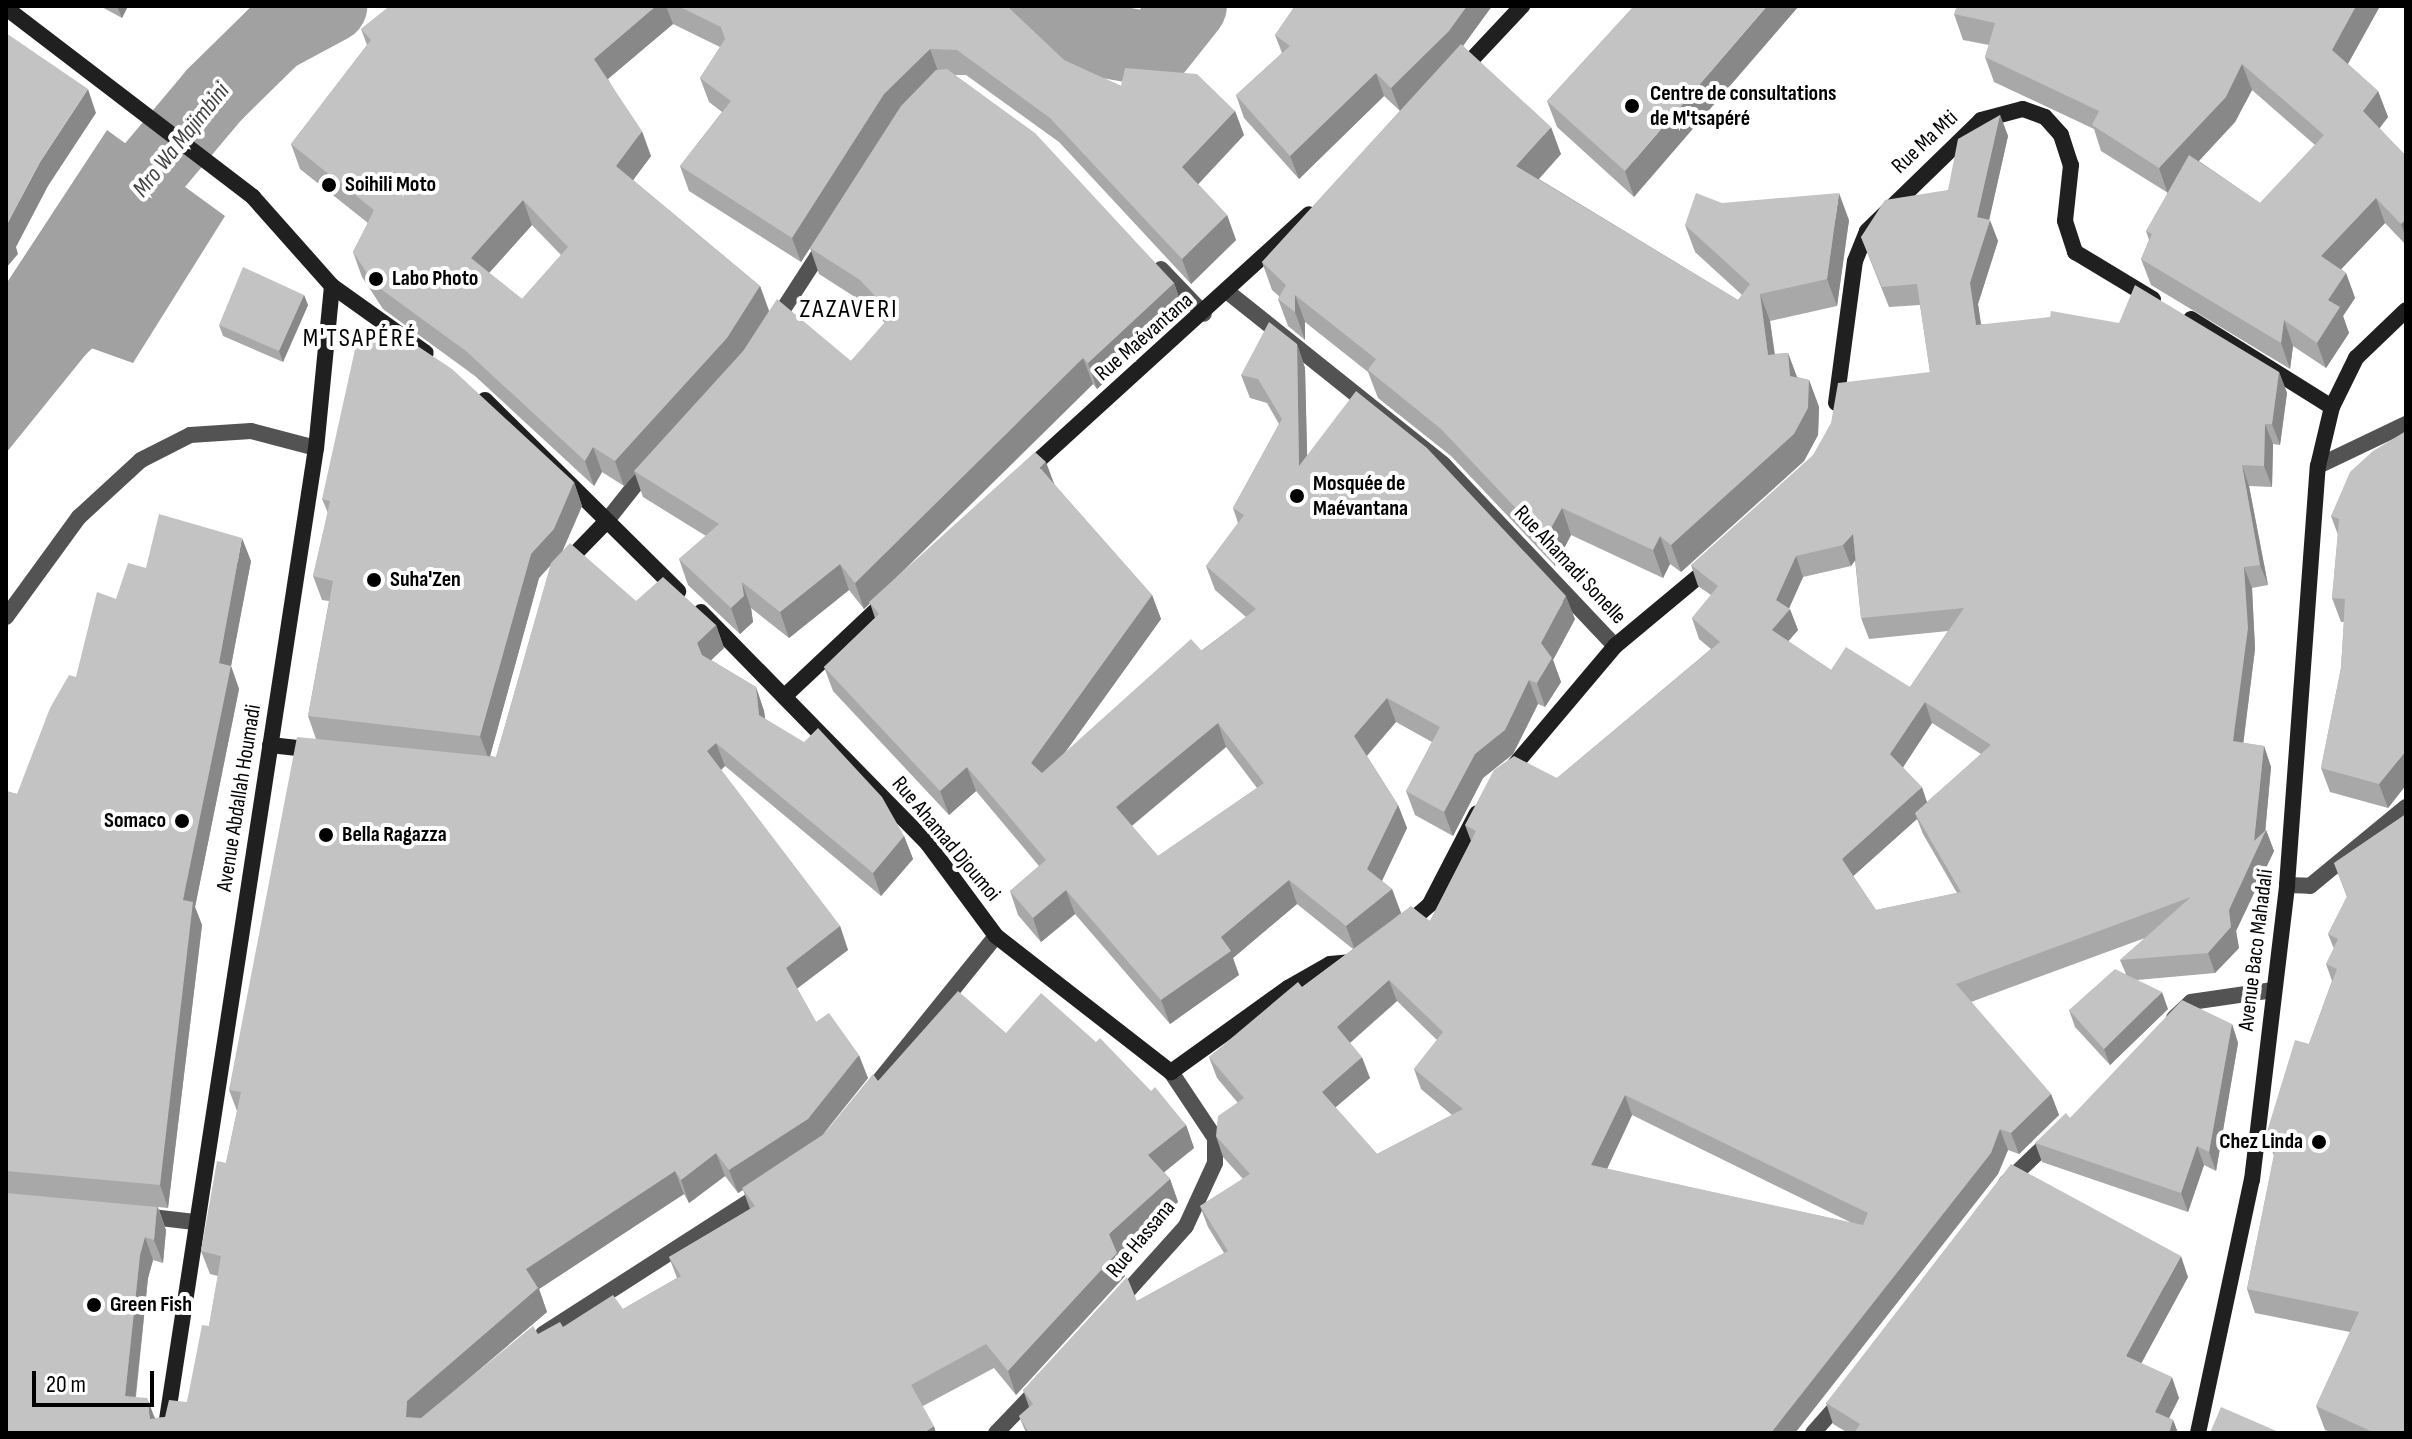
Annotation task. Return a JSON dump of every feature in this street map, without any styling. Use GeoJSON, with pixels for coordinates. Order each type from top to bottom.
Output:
{"type":"FeatureCollection","features":[{"type":"Feature","properties":{"kind":"street"},"geometry":{"type":"LineString","coordinates":[[1445,86],[1522,6]]}},
{"type":"Feature","properties":{"kind":"street"},"geometry":{"type":"LineString","coordinates":[[6,8],[253,197],[332,286],[443,366]]}},
{"type":"Feature","properties":{"kind":"street","name":"Rue Ma Mti"},"geometry":{"type":"LineString","coordinates":[[1831,425],[1855,261],[1867,231],[1981,120],[2023,109],[2045,117],[2061,135],[2071,165],[2065,221],[2075,252],[2255,354],[2332,407]]}},
{"type":"Feature","properties":{"kind":"street","name":"Rue Maévantana"},"geometry":{"type":"LineString","coordinates":[[1010,486],[1229,293],[1329,195]]}},
{"type":"Feature","properties":{"kind":"street"},"geometry":{"type":"LineString","coordinates":[[762,343],[836,227]]}},
{"type":"Feature","properties":{"kind":"street"},"geometry":{"type":"LineString","coordinates":[[1151,260],[1204,314]]}},
{"type":"Feature","properties":{"kind":"street","name":"Avenue Abdallah Houmadi"},"geometry":{"type":"LineString","coordinates":[[165,1433],[316,448],[332,286]]}},
{"type":"Feature","properties":{"kind":"street","name":"Rue Ahamadi Sonelle"},"geometry":{"type":"LineString","coordinates":[[1229,293],[1443,464],[1615,646],[1518,766],[1490,788],[1430,904],[1391,936]]}},
{"type":"Feature","properties":{"kind":"street"},"geometry":{"type":"LineString","coordinates":[[2318,466],[2332,407],[2356,358],[2406,310]]}},
{"type":"Feature","properties":{"kind":"street","name":"Rue Ahamad Djoumoi"},"geometry":{"type":"LineString","coordinates":[[468,384],[590,497],[605,523],[788,693],[928,844],[996,936],[862,1102]]}},
{"type":"Feature","properties":{"kind":"street"},"geometry":{"type":"LineString","coordinates":[[2318,466],[2406,424]]}},
{"type":"Feature","properties":{"kind":"street"},"geometry":{"type":"LineString","coordinates":[[6,617],[79,517],[141,460],[190,435],[251,431],[316,448]]}},
{"type":"Feature","properties":{"kind":"street"},"geometry":{"type":"LineString","coordinates":[[550,581],[605,523],[669,445]]}},
{"type":"Feature","properties":{"kind":"street","name":"Avenue Baco Mahadali"},"geometry":{"type":"LineString","coordinates":[[2198,1433],[2252,1180],[2287,885],[2318,466]]}},
{"type":"Feature","properties":{"kind":"street"},"geometry":{"type":"LineString","coordinates":[[1615,646],[1720,557]]}},
{"type":"Feature","properties":{"kind":"street"},"geometry":{"type":"LineString","coordinates":[[788,693],[896,590]]}},
{"type":"Feature","properties":{"kind":"street"},"geometry":{"type":"LineString","coordinates":[[270,745],[333,752]]}},
{"type":"Feature","properties":{"kind":"street"},"geometry":{"type":"LineString","coordinates":[[2287,885],[2310,886],[2406,807]]}},
{"type":"Feature","properties":{"kind":"street","name":"Rue Hassana"},"geometry":{"type":"LineString","coordinates":[[996,936],[1171,1072],[1215,1138],[1215,1163],[1186,1226],[1100,1321]]}},
{"type":"Feature","properties":{"kind":"street"},"geometry":{"type":"LineString","coordinates":[[1171,1072],[1288,988],[1330,964],[1370,953]]}},
{"type":"Feature","properties":{"kind":"street"},"geometry":{"type":"LineString","coordinates":[[2158,1034],[2191,1002],[2273,990]]}},
{"type":"Feature","properties":{"kind":"street"},"geometry":{"type":"LineString","coordinates":[[1986,1201],[2066,1127]]}},
{"type":"Feature","properties":{"kind":"street"},"geometry":{"type":"LineString","coordinates":[[523,1348],[779,1181]]}},
{"type":"Feature","properties":{"kind":"street"},"geometry":{"type":"LineString","coordinates":[[115,1213],[195,1222]]}},
{"type":"Feature","properties":{"kind":"street"},"geometry":{"type":"LineString","coordinates":[[996,1433],[1052,1375]]}},
{"type":"Feature","properties":{"kind":"street"},"geometry":{"type":"LineString","coordinates":[[1813,1433],[1858,1381]]}},
{"type":"Feature","properties":{"kind":"shaded area"},"geometry":{"type":"Polygon","coordinates":[[[107,130],[225,216],[133,363],[91,348],[6,453],[6,284],[107,130]]]}},
{"type":"Feature","properties":{"kind":"building"},"geometry":{"type":"Polygon","coordinates":[[[390,6],[656,6],[594,59],[642,131],[616,166],[760,286],[727,338],[615,461],[593,447],[585,461],[466,351],[374,284],[353,252],[374,210],[291,144],[371,40],[361,29],[390,6]],[[523,200],[471,258],[522,299],[568,247],[523,200]]]}},
{"type":"Feature","properties":{"kind":"building"},"geometry":{"type":"Polygon","coordinates":[[[678,6],[1007,6],[1064,60],[1121,86],[1125,68],[1197,74],[1235,111],[1182,167],[1227,215],[1182,259],[1050,118],[957,50],[930,49],[884,94],[792,238],[680,166],[731,101],[700,78],[725,39],[721,27],[678,6]]]}},
{"type":"Feature","properties":{"kind":"building"},"geometry":{"type":"Polygon","coordinates":[[[1295,6],[1467,6],[1449,31],[1391,88],[1376,73],[1290,156],[1236,95],[1290,46],[1275,35],[1295,6]]]}},
{"type":"Feature","properties":{"kind":"building"},"geometry":{"type":"Polygon","coordinates":[[[1634,6],[1767,6],[1625,171],[1547,101],[1634,6]]]}},
{"type":"Feature","properties":{"kind":"building"},"geometry":{"type":"Polygon","coordinates":[[[1957,6],[2356,6],[2332,50],[2378,91],[2363,111],[2406,156],[2406,219],[2401,224],[2376,198],[2321,256],[2346,273],[2328,300],[2340,307],[2317,343],[2284,320],[2281,343],[2141,259],[2152,234],[2146,231],[2189,155],[2260,203],[2324,135],[2242,64],[2226,97],[2159,168],[2092,125],[2099,111],[1985,57],[1995,23],[1954,14],[1957,6]]]}},
{"type":"Feature","properties":{"kind":"building"},"geometry":{"type":"Polygon","coordinates":[[[6,33],[88,89],[40,162],[6,226],[6,33]]]}},
{"type":"Feature","properties":{"kind":"building"},"geometry":{"type":"Polygon","coordinates":[[[1461,44],[1551,127],[1516,166],[1738,300],[1750,284],[1685,225],[1696,193],[1722,203],[1839,193],[1827,279],[1760,294],[1768,355],[1788,353],[1790,376],[1809,380],[1808,408],[1794,434],[1671,545],[1660,536],[1653,550],[1562,508],[1545,539],[1441,429],[1368,370],[1376,359],[1295,295],[1295,312],[1278,299],[1286,285],[1262,262],[1461,44]]]}},
{"type":"Feature","properties":{"kind":"building"},"geometry":{"type":"Polygon","coordinates":[[[947,69],[1035,133],[1174,283],[1088,363],[1083,358],[855,583],[840,564],[780,612],[742,582],[744,596],[731,608],[679,559],[719,524],[634,471],[744,350],[777,299],[851,361],[892,314],[860,280],[810,248],[901,106],[936,70],[947,69]]]}},
{"type":"Feature","properties":{"kind":"building"},"geometry":{"type":"Polygon","coordinates":[[[2000,115],[1977,217],[1990,220],[1970,283],[1976,325],[2050,317],[2051,311],[2119,323],[2135,285],[2279,372],[2272,424],[2265,424],[2264,466],[2242,465],[2260,565],[2244,567],[2248,628],[2233,741],[2264,746],[2254,841],[2266,830],[2229,910],[2231,927],[2208,953],[2120,960],[2191,897],[1956,984],[2051,1094],[2011,1133],[2000,1129],[1991,1153],[1771,1433],[1029,1433],[1019,1416],[1033,1404],[1023,1390],[1127,1277],[1137,1301],[1228,1251],[1200,1206],[1250,1174],[1216,1136],[1218,1116],[1244,1098],[1209,1057],[1298,982],[1302,987],[1411,906],[1430,921],[1476,831],[1465,825],[1494,770],[1514,756],[1557,778],[1720,642],[1692,618],[1718,586],[1691,565],[1813,455],[1831,423],[1838,383],[1930,372],[1917,284],[1882,287],[1861,237],[1885,200],[1948,190],[1958,139],[2000,115]],[[1853,534],[1843,545],[1796,556],[1776,600],[1790,609],[1772,630],[1831,670],[1846,647],[1910,687],[1964,608],[1861,618],[1853,534]],[[1925,702],[1890,754],[1922,787],[1842,859],[1876,910],[1961,892],[1915,813],[1991,745],[1925,702]],[[1389,980],[1337,1027],[1362,1057],[1322,1092],[1377,1154],[1463,1109],[1414,1069],[1443,1032],[1389,980]],[[1625,1095],[1591,1165],[1863,1225],[1868,1213],[1625,1095]]]}},
{"type":"Feature","properties":{"kind":"building"},"geometry":{"type":"Polygon","coordinates":[[[243,267],[304,295],[279,351],[219,325],[243,267]]]}},
{"type":"Feature","properties":{"kind":"building"},"geometry":{"type":"Polygon","coordinates":[[[1269,322],[1297,344],[1299,466],[1356,391],[1427,448],[1566,596],[1541,643],[1552,658],[1537,683],[1529,680],[1505,730],[1475,754],[1444,812],[1406,791],[1440,727],[1387,698],[1354,736],[1398,805],[1367,869],[1392,889],[1346,926],[1289,880],[1221,937],[1231,951],[1161,1000],[1066,890],[1033,918],[1010,891],[1046,860],[967,767],[940,791],[824,667],[879,614],[869,602],[1035,452],[1046,462],[1040,468],[1152,595],[1031,763],[1042,773],[1191,639],[1202,651],[1256,609],[1206,566],[1244,515],[1233,508],[1282,419],[1258,379],[1241,375],[1269,322]],[[1218,723],[1116,807],[1158,856],[1264,783],[1218,723]]]}},
{"type":"Feature","properties":{"kind":"building"},"geometry":{"type":"Polygon","coordinates":[[[360,327],[410,341],[452,369],[574,482],[554,529],[531,554],[480,736],[308,716],[333,581],[313,576],[330,501],[322,499],[360,327]]]}},
{"type":"Feature","properties":{"kind":"building"},"geometry":{"type":"Polygon","coordinates":[[[2406,431],[2406,751],[2379,784],[2321,768],[2341,668],[2345,599],[2332,598],[2339,519],[2331,516],[2350,472],[2373,451],[2406,431]]]}},
{"type":"Feature","properties":{"kind":"building"},"geometry":{"type":"Polygon","coordinates":[[[159,514],[242,538],[219,663],[231,666],[183,900],[193,902],[160,1185],[6,1171],[6,791],[17,794],[50,708],[69,675],[76,677],[97,592],[116,599],[128,563],[146,568],[159,514]]]}},
{"type":"Feature","properties":{"kind":"building"},"geometry":{"type":"Polygon","coordinates":[[[570,543],[636,601],[663,577],[716,625],[697,643],[702,655],[756,687],[759,715],[804,742],[818,728],[882,797],[904,836],[873,873],[716,743],[707,751],[840,926],[786,968],[816,1022],[829,1013],[859,1055],[808,1119],[729,1170],[716,1153],[681,1180],[675,1171],[526,1269],[538,1288],[407,1401],[406,1417],[421,1418],[533,1326],[538,1334],[560,1322],[563,1327],[613,1295],[623,1309],[681,1276],[669,1257],[755,1206],[742,1188],[824,1134],[873,1074],[878,1081],[958,991],[1006,1033],[1041,993],[1096,1042],[1100,1038],[1151,1091],[1155,1087],[1186,1125],[1148,1155],[1170,1179],[1109,1234],[1117,1253],[1008,1371],[986,1344],[911,1385],[934,1426],[923,1433],[6,1433],[6,1193],[157,1207],[154,1240],[145,1237],[140,1255],[125,1396],[147,1398],[150,1419],[165,1417],[169,1400],[187,1402],[202,1325],[209,1326],[221,1256],[201,1251],[217,1161],[226,1163],[241,1092],[229,1090],[297,737],[496,757],[551,563],[570,543]]]}},
{"type":"Feature","properties":{"kind":"building"},"geometry":{"type":"Polygon","coordinates":[[[2406,814],[2406,1433],[2375,1433],[2316,1406],[2359,1312],[2247,1289],[2277,1139],[2266,1135],[2295,1040],[2309,1044],[2337,969],[2326,964],[2338,939],[2328,934],[2347,896],[2334,863],[2406,814]]]}},
{"type":"Feature","properties":{"kind":"building"},"geometry":{"type":"Polygon","coordinates":[[[2115,969],[2162,992],[2104,1049],[2069,1010],[2115,969]]]}},
{"type":"Feature","properties":{"kind":"building"},"geometry":{"type":"Polygon","coordinates":[[[2182,1000],[2232,1024],[2209,1152],[2197,1146],[2181,1193],[2035,1143],[2066,1113],[2070,1118],[2182,1000]]]}},
{"type":"Feature","properties":{"kind":"building"},"geometry":{"type":"Polygon","coordinates":[[[2011,1164],[2181,1256],[2126,1356],[2172,1377],[2155,1412],[2173,1420],[2169,1433],[1854,1433],[1860,1424],[1826,1403],[2011,1164]]]}},
{"type":"Feature","properties":{"kind":"building"},"geometry":{"type":"Polygon","coordinates":[[[2221,1407],[2281,1433],[2210,1433],[2221,1407]]]}},
{"type":"Feature","properties":{"kind":"waterway","name":"Mro Wa Majimbini"},"geometry":{"type":"LineString","coordinates":[[6,377],[76,313],[140,183],[214,95],[274,36],[330,6]]}},
{"type":"Feature","properties":{"kind":"waterway","name":"Mro Wa Majimbini"},"geometry":{"type":"LineString","coordinates":[[1041,6],[1078,36],[1155,50],[1190,6]]}},
{"type":"Feature","properties":{"kind":"place","name":"Centre de consultations de M'tsapéré"},"geometry":{"type":"Point","coordinates":[1632,106]}},
{"type":"Feature","properties":{"kind":"place","name":"Soihili Moto"},"geometry":{"type":"Point","coordinates":[329,185]}},
{"type":"Feature","properties":{"kind":"place","name":"Labo Photo"},"geometry":{"type":"Point","coordinates":[376,279]}},
{"type":"Feature","properties":{"kind":"place","name":"Mosquée de Maévantana"},"geometry":{"type":"Point","coordinates":[1297,496]}},
{"type":"Feature","properties":{"kind":"place","name":"Suha'Zen"},"geometry":{"type":"Point","coordinates":[374,580]}},
{"type":"Feature","properties":{"kind":"place","name":"Somaco"},"geometry":{"type":"Point","coordinates":[182,821]}},
{"type":"Feature","properties":{"kind":"place","name":"Bella Ragazza"},"geometry":{"type":"Point","coordinates":[326,835]}},
{"type":"Feature","properties":{"kind":"place","name":"Chez Linda"},"geometry":{"type":"Point","coordinates":[2319,1142]}},
{"type":"Feature","properties":{"kind":"place","name":"Green Fish"},"geometry":{"type":"Point","coordinates":[94,1305]}},
{"type":"Feature","properties":{"kind":"district","name":"ZAZAVERI"},"geometry":{"type":"Point","coordinates":[849,310]}},
{"type":"Feature","properties":{"kind":"district","name":"M'TSAPÉRÉ"},"geometry":{"type":"Point","coordinates":[360,339]}}]}
